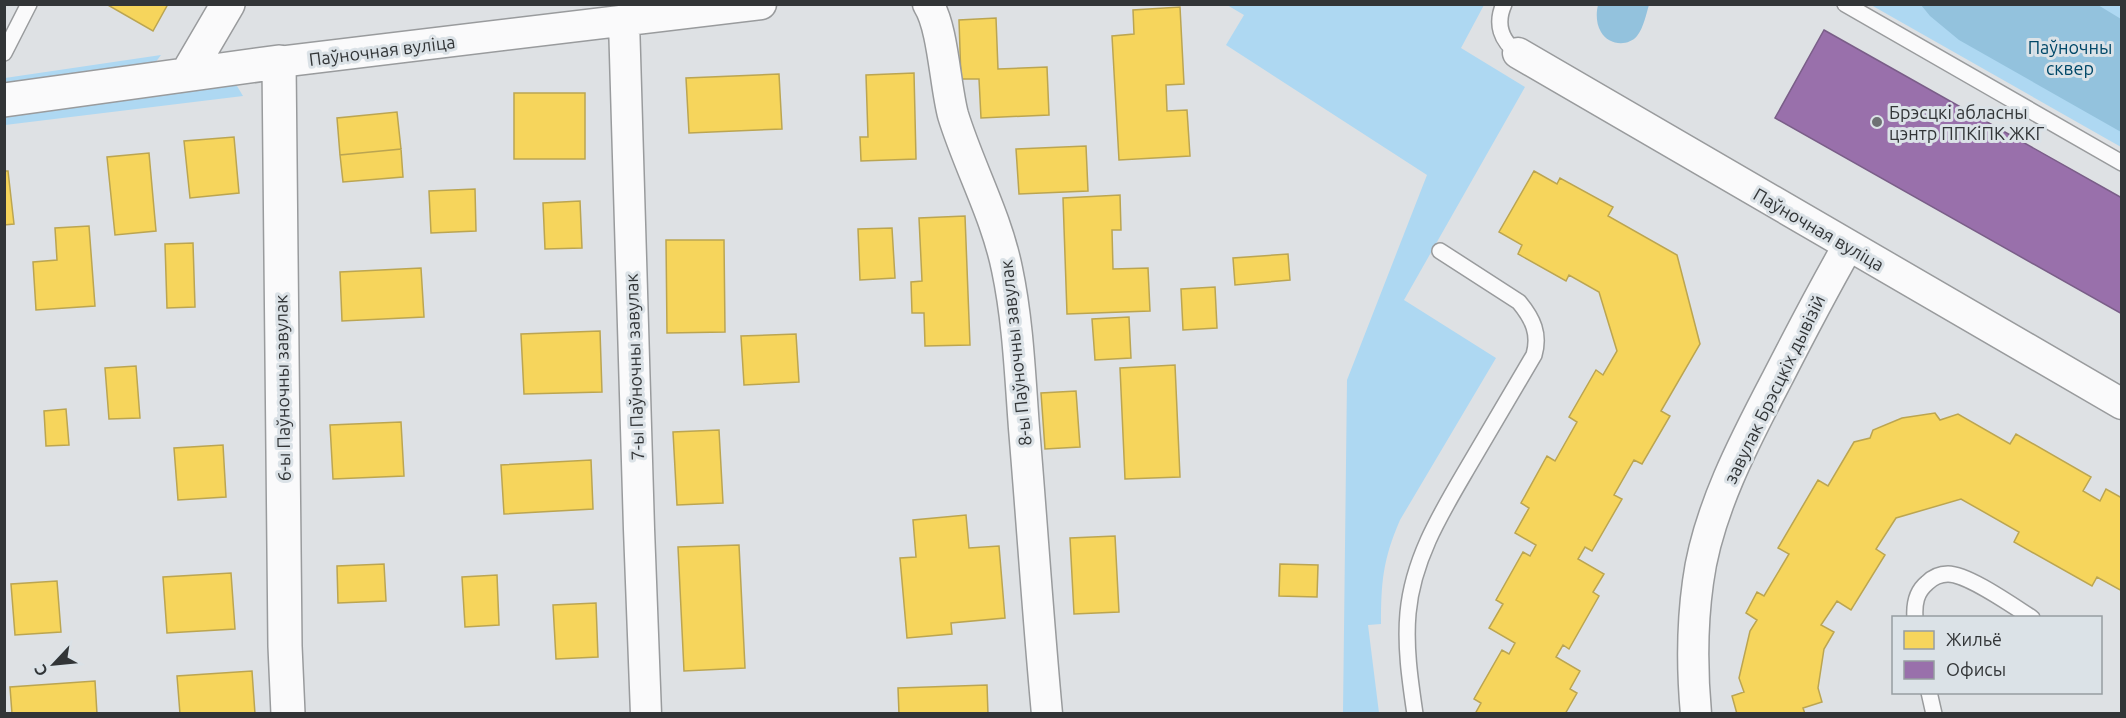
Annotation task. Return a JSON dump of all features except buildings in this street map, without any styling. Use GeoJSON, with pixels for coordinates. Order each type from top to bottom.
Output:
{"type":"FeatureCollection","features":[{"type":"Feature","properties":{"kind":"street"},"geometry":{"type":"LineString","coordinates":[[187,74],[228,4]]}},
{"type":"Feature","properties":{"kind":"street","name":"Паўночная вуліца"},"geometry":{"type":"LineString","coordinates":[[4,100],[279,62],[761,4]]}},
{"type":"Feature","properties":{"kind":"street","name":"8-ы Паўночны завулак"},"geometry":{"type":"LineString","coordinates":[[928,4],[936,20],[954,116],[991,213],[1008,272],[1020,384],[1047,714]]}},
{"type":"Feature","properties":{"kind":"street","name":"7-ы Паўночны завулак"},"geometry":{"type":"LineString","coordinates":[[624,21],[646,714]]}},
{"type":"Feature","properties":{"kind":"street","name":"Паўночная вуліца"},"geometry":{"type":"LineString","coordinates":[[1518,53],[2121,404]]}},
{"type":"Feature","properties":{"kind":"street","name":"6-ы Паўночны завулак"},"geometry":{"type":"LineString","coordinates":[[279,62],[285,646],[288,714]]}},
{"type":"Feature","properties":{"kind":"street","name":"завулак Брэсцкіх дывізій"},"geometry":{"type":"LineString","coordinates":[[1696,714],[1693,666],[1695,612],[1698,580],[1714,518],[1754,423],[1822,290],[1848,246]]}},
{"type":"Feature","properties":{"kind":"lane"},"geometry":{"type":"LineString","coordinates":[[4,53],[29,4]]}},
{"type":"Feature","properties":{"kind":"lane"},"geometry":{"type":"LineString","coordinates":[[1504,4],[1499,23],[1502,35],[1508,46],[1518,53]]}},
{"type":"Feature","properties":{"kind":"lane"},"geometry":{"type":"LineString","coordinates":[[1845,4],[2121,163]]}},
{"type":"Feature","properties":{"kind":"lane"},"geometry":{"type":"LineString","coordinates":[[1415,714],[1409,674],[1407,632],[1415,573],[1432,531],[1533,355],[1537,343],[1536,328],[1529,314],[1519,302],[1440,251]]}},
{"type":"Feature","properties":{"kind":"lane"},"geometry":{"type":"LineString","coordinates":[[1915,616],[1914,606],[1921,590],[1932,579],[1948,574],[1967,578],[2029,616]]}},
{"type":"Feature","properties":{"kind":"lane"},"geometry":{"type":"LineString","coordinates":[[1929,694],[1934,714]]}},
{"type":"Feature","properties":{"kind":"green space"},"geometry":{"type":"Polygon","coordinates":[[[1598,4],[1649,5],[1637,36],[1629,42],[1618,43],[1608,40],[1601,32],[1597,18],[1598,4]]]}},
{"type":"Feature","properties":{"kind":"green space"},"geometry":{"type":"Polygon","coordinates":[[[1227,5],[1484,5],[1461,48],[1525,87],[1404,300],[1496,358],[1400,520],[1390,547],[1383,583],[1381,624],[1368,625],[1379,713],[1343,713],[1347,380],[1427,175],[1226,45],[1244,15],[1227,5]]]}},
{"type":"Feature","properties":{"kind":"green space","name":"Паўночны сквер"},"geometry":{"type":"Polygon","coordinates":[[[1871,5],[2121,5],[2121,147],[1871,5]]]}},
{"type":"Feature","properties":{"kind":"green space","name":"Паўночны сквер"},"geometry":{"type":"Polygon","coordinates":[[[1921,5],[2098,5],[2121,19],[2121,132],[1959,40],[1930,16],[1921,5]]]}},
{"type":"Feature","properties":{"kind":"green space"},"geometry":{"type":"Polygon","coordinates":[[[161,55],[155,63],[8,85],[5,78],[161,55]]]}},
{"type":"Feature","properties":{"kind":"green space"},"geometry":{"type":"Polygon","coordinates":[[[237,86],[243,96],[5,125],[4,115],[237,86]]]}},
{"type":"Feature","properties":{"kind":"place","name":"Брэсцкі абласны цэнтр ППКіПК ЖКГ"},"geometry":{"type":"Point","coordinates":[1877,122]}}]}
